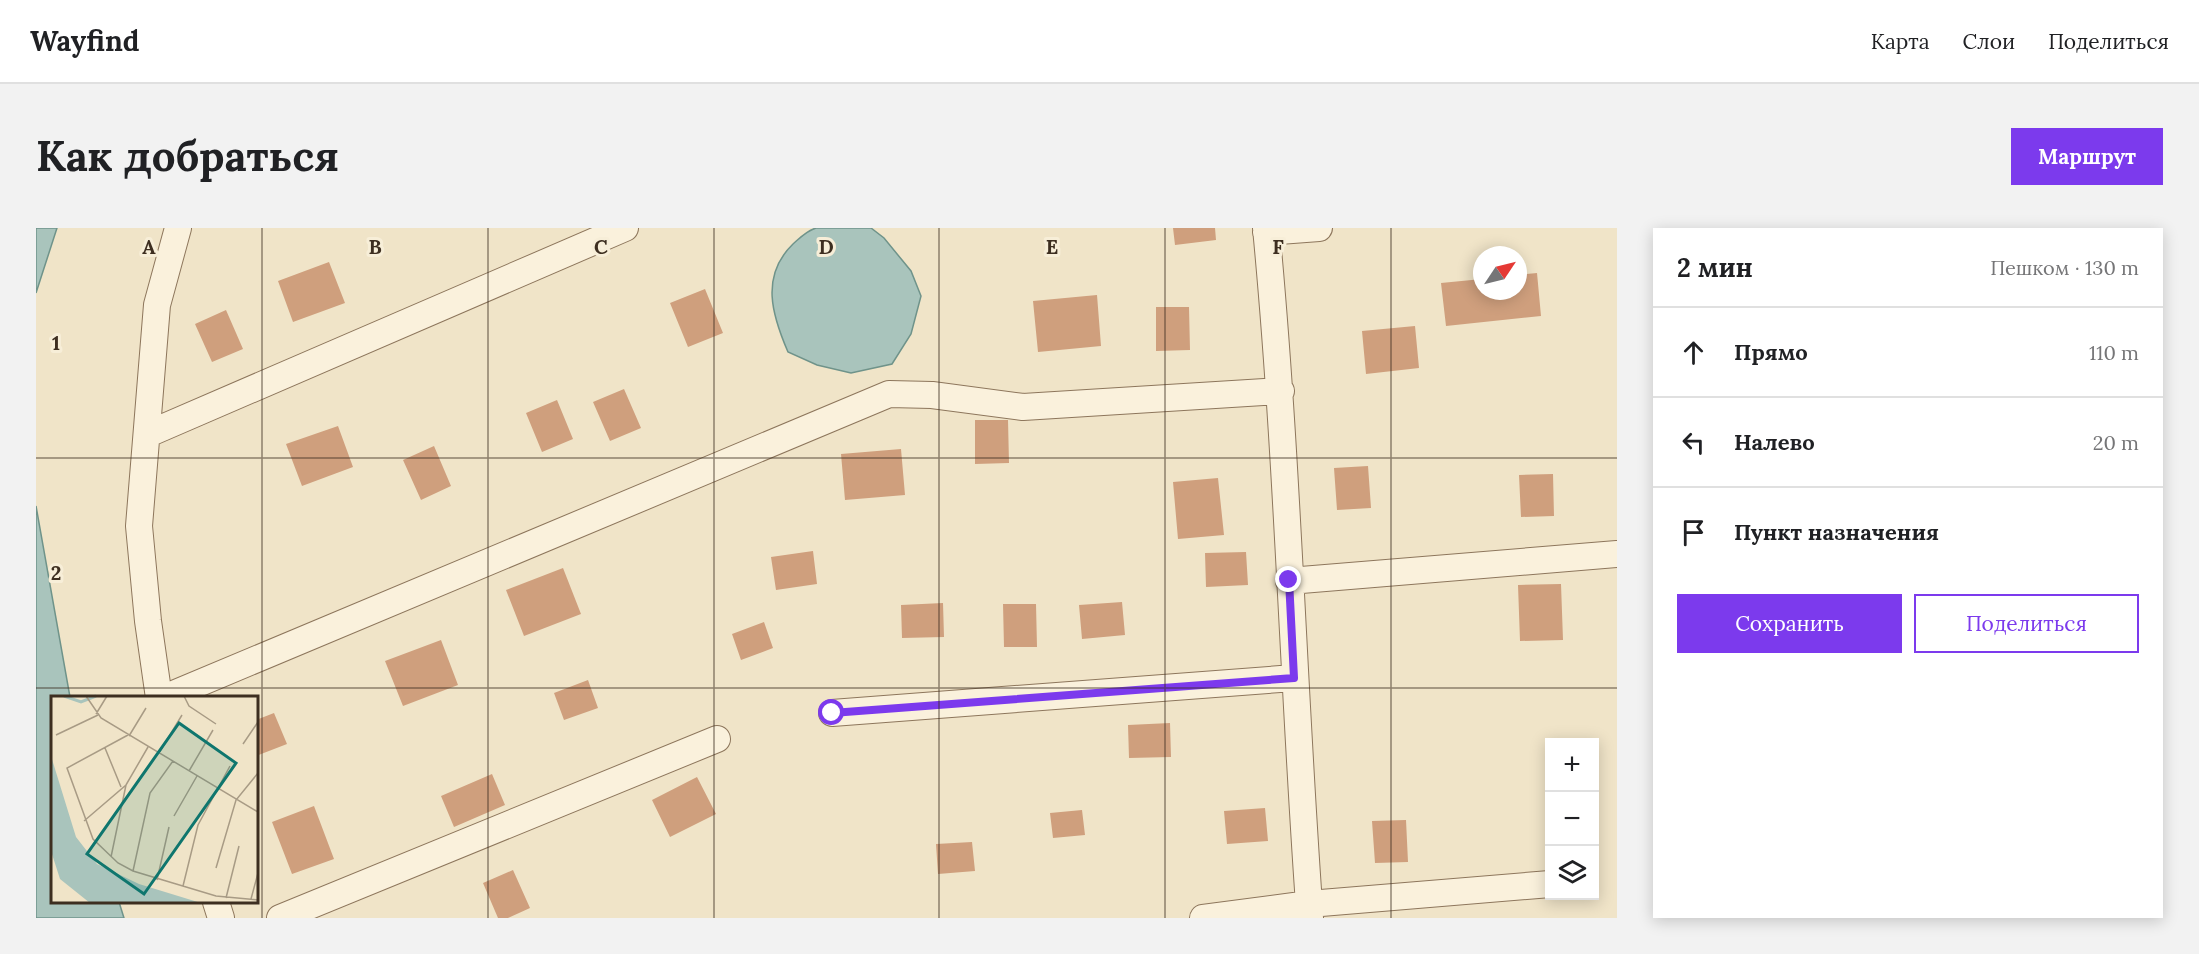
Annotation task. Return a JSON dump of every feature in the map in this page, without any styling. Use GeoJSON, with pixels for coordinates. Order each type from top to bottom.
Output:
{"type":"FeatureCollection","features":[{"type":"Feature","properties":{"kind":"street"},"geometry":{"type":"LineString","coordinates":[[159,696],[148,621],[139,526],[158,305],[178,228]]}},
{"type":"Feature","properties":{"kind":"street"},"geometry":{"type":"LineString","coordinates":[[148,434],[625,228]]}},
{"type":"Feature","properties":{"kind":"street"},"geometry":{"type":"LineString","coordinates":[[1309,911],[1294,678],[1281,391],[1266,230],[1319,228]]}},
{"type":"Feature","properties":{"kind":"street"},"geometry":{"type":"LineString","coordinates":[[169,696],[889,394],[932,395],[1023,406],[1281,391]]}},
{"type":"Feature","properties":{"kind":"street"},"geometry":{"type":"LineString","coordinates":[[1289,580],[1617,554]]}},
{"type":"Feature","properties":{"kind":"street"},"geometry":{"type":"LineString","coordinates":[[832,713],[1294,678]]}},
{"type":"Feature","properties":{"kind":"street"},"geometry":{"type":"LineString","coordinates":[[280,918],[717,739]]}},
{"type":"Feature","properties":{"kind":"street"},"geometry":{"type":"LineString","coordinates":[[1203,918],[1309,911],[1545,885]]}},
{"type":"Feature","properties":{"kind":"street"},"geometry":{"type":"LineString","coordinates":[[216,903],[221,918]]}},
{"type":"Feature","properties":{"kind":"water"},"geometry":{"type":"Polygon","coordinates":[[[36,228],[57,228],[36,293],[36,228]]]}},
{"type":"Feature","properties":{"kind":"water"},"geometry":{"type":"Polygon","coordinates":[[[816,228],[871,228],[884,238],[911,271],[921,296],[911,334],[892,364],[851,373],[817,365],[788,352],[774,310],[773,282],[776,269],[783,256],[801,237],[816,228]]]}},
{"type":"Feature","properties":{"kind":"water"},"geometry":{"type":"Polygon","coordinates":[[[36,506],[70,696],[51,696],[51,903],[119,903],[124,918],[36,918],[36,506]]]}},
{"type":"Feature","properties":{"kind":"building"},"geometry":{"type":"Polygon","coordinates":[[[1173,228],[1215,228],[1216,240],[1175,245],[1173,228]]]}},
{"type":"Feature","properties":{"kind":"building"},"geometry":{"type":"Polygon","coordinates":[[[329,262],[345,303],[293,322],[278,281],[329,262]]]}},
{"type":"Feature","properties":{"kind":"building"},"geometry":{"type":"Polygon","coordinates":[[[1537,273],[1541,316],[1446,326],[1441,283],[1473,280],[1473,300],[1527,300],[1527,274],[1537,273]]]}},
{"type":"Feature","properties":{"kind":"building"},"geometry":{"type":"Polygon","coordinates":[[[705,289],[723,333],[688,347],[670,303],[705,289]]]}},
{"type":"Feature","properties":{"kind":"building"},"geometry":{"type":"Polygon","coordinates":[[[1097,295],[1101,346],[1038,352],[1033,301],[1097,295]]]}},
{"type":"Feature","properties":{"kind":"building"},"geometry":{"type":"Polygon","coordinates":[[[1156,307],[1189,307],[1190,350],[1156,351],[1156,307]]]}},
{"type":"Feature","properties":{"kind":"building"},"geometry":{"type":"Polygon","coordinates":[[[226,310],[243,349],[212,362],[195,324],[226,310]]]}},
{"type":"Feature","properties":{"kind":"building"},"geometry":{"type":"Polygon","coordinates":[[[1415,326],[1419,368],[1366,374],[1362,331],[1415,326]]]}},
{"type":"Feature","properties":{"kind":"building"},"geometry":{"type":"Polygon","coordinates":[[[624,389],[641,428],[610,441],[593,402],[624,389]]]}},
{"type":"Feature","properties":{"kind":"building"},"geometry":{"type":"Polygon","coordinates":[[[557,400],[573,439],[542,452],[526,413],[557,400]]]}},
{"type":"Feature","properties":{"kind":"building"},"geometry":{"type":"Polygon","coordinates":[[[975,420],[1008,420],[1009,463],[975,464],[975,420]]]}},
{"type":"Feature","properties":{"kind":"building"},"geometry":{"type":"Polygon","coordinates":[[[338,426],[353,467],[302,486],[286,444],[338,426]]]}},
{"type":"Feature","properties":{"kind":"building"},"geometry":{"type":"Polygon","coordinates":[[[434,446],[451,486],[421,500],[403,460],[434,446]]]}},
{"type":"Feature","properties":{"kind":"building"},"geometry":{"type":"Polygon","coordinates":[[[901,449],[905,495],[845,500],[841,454],[901,449]]]}},
{"type":"Feature","properties":{"kind":"building"},"geometry":{"type":"Polygon","coordinates":[[[1368,466],[1371,508],[1337,510],[1334,468],[1368,466]]]}},
{"type":"Feature","properties":{"kind":"building"},"geometry":{"type":"Polygon","coordinates":[[[1553,474],[1554,516],[1521,517],[1519,475],[1553,474]]]}},
{"type":"Feature","properties":{"kind":"building"},"geometry":{"type":"Polygon","coordinates":[[[1218,478],[1224,535],[1178,539],[1173,482],[1218,478]]]}},
{"type":"Feature","properties":{"kind":"building"},"geometry":{"type":"Polygon","coordinates":[[[813,551],[817,584],[776,590],[771,557],[813,551]]]}},
{"type":"Feature","properties":{"kind":"building"},"geometry":{"type":"Polygon","coordinates":[[[1246,552],[1248,585],[1206,587],[1205,553],[1246,552]]]}},
{"type":"Feature","properties":{"kind":"building"},"geometry":{"type":"Polygon","coordinates":[[[563,568],[581,614],[524,636],[506,590],[563,568]]]}},
{"type":"Feature","properties":{"kind":"building"},"geometry":{"type":"Polygon","coordinates":[[[1561,584],[1563,640],[1520,641],[1518,585],[1561,584]]]}},
{"type":"Feature","properties":{"kind":"building"},"geometry":{"type":"Polygon","coordinates":[[[1122,602],[1125,635],[1082,639],[1079,605],[1122,602]]]}},
{"type":"Feature","properties":{"kind":"building"},"geometry":{"type":"Polygon","coordinates":[[[943,603],[944,637],[902,638],[901,605],[943,603]]]}},
{"type":"Feature","properties":{"kind":"building"},"geometry":{"type":"Polygon","coordinates":[[[1003,604],[1036,604],[1037,647],[1004,647],[1003,604]]]}},
{"type":"Feature","properties":{"kind":"building"},"geometry":{"type":"Polygon","coordinates":[[[764,622],[773,648],[741,660],[732,634],[764,622]]]}},
{"type":"Feature","properties":{"kind":"building"},"geometry":{"type":"Polygon","coordinates":[[[441,640],[458,685],[403,706],[385,661],[441,640]]]}},
{"type":"Feature","properties":{"kind":"building"},"geometry":{"type":"Polygon","coordinates":[[[588,680],[598,708],[564,720],[554,693],[588,680]]]}},
{"type":"Feature","properties":{"kind":"building"},"geometry":{"type":"Polygon","coordinates":[[[274,713],[287,744],[258,755],[258,719],[274,713]]]}},
{"type":"Feature","properties":{"kind":"building"},"geometry":{"type":"Polygon","coordinates":[[[1170,723],[1171,757],[1129,758],[1128,725],[1170,723]]]}},
{"type":"Feature","properties":{"kind":"building"},"geometry":{"type":"Polygon","coordinates":[[[492,774],[505,805],[454,827],[441,796],[492,774]]]}},
{"type":"Feature","properties":{"kind":"building"},"geometry":{"type":"Polygon","coordinates":[[[697,777],[716,814],[670,837],[652,800],[697,777]]]}},
{"type":"Feature","properties":{"kind":"building"},"geometry":{"type":"Polygon","coordinates":[[[314,806],[334,859],[292,874],[272,822],[314,806]]]}},
{"type":"Feature","properties":{"kind":"building"},"geometry":{"type":"Polygon","coordinates":[[[1265,808],[1268,841],[1227,844],[1224,811],[1265,808]]]}},
{"type":"Feature","properties":{"kind":"building"},"geometry":{"type":"Polygon","coordinates":[[[1082,810],[1085,835],[1053,838],[1050,813],[1082,810]]]}},
{"type":"Feature","properties":{"kind":"building"},"geometry":{"type":"Polygon","coordinates":[[[1406,820],[1408,862],[1375,863],[1372,821],[1406,820]]]}},
{"type":"Feature","properties":{"kind":"building"},"geometry":{"type":"Polygon","coordinates":[[[972,842],[975,871],[938,874],[936,844],[972,842]]]}},
{"type":"Feature","properties":{"kind":"building"},"geometry":{"type":"Polygon","coordinates":[[[513,870],[530,908],[508,918],[498,918],[483,883],[513,870]]]}},
{"type":"Feature","properties":{"kind":"route"},"geometry":{"type":"LineString","coordinates":[[832,713],[1294,678],[1289,580]]}}]}
